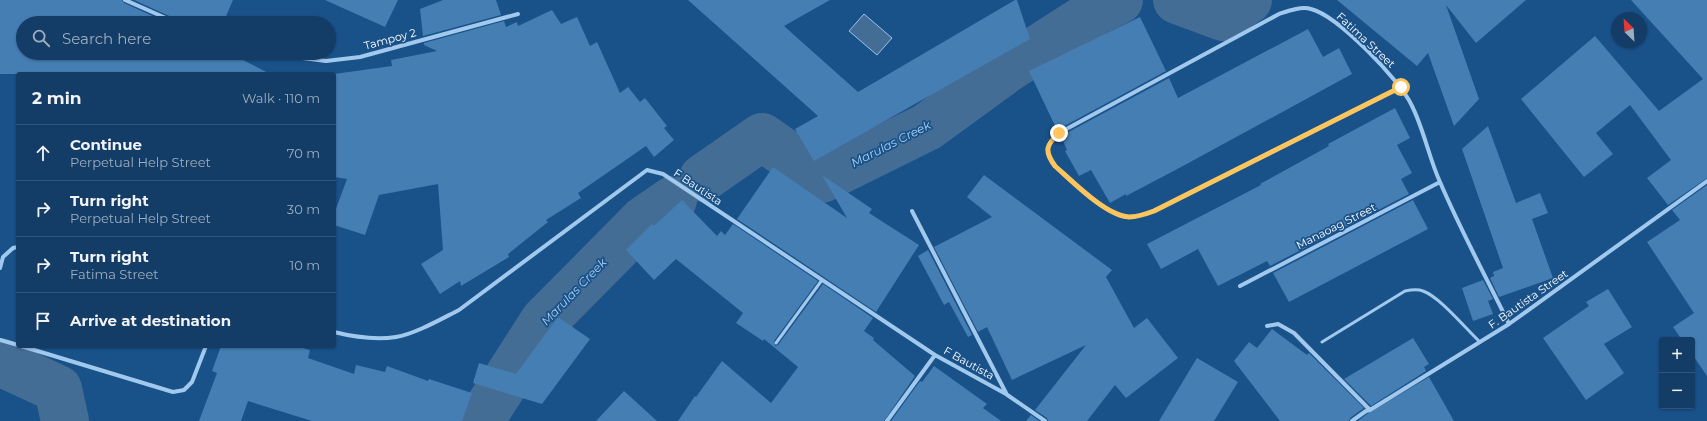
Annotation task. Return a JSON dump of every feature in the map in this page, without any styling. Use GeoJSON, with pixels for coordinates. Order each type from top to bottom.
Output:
{"type":"FeatureCollection","features":[{"type":"Feature","properties":{"kind":"street"},"geometry":{"type":"LineString","coordinates":[[125,0],[161,16]]}},
{"type":"Feature","properties":{"kind":"street","name":"Fatima Street"},"geometry":{"type":"LineString","coordinates":[[1401,87],[1161,207],[1142,215],[1129,217],[1116,214],[1103,207],[1055,166],[1047,150],[1050,141],[1059,133],[1279,14],[1294,9],[1310,8],[1338,24],[1387,70],[1401,87],[1412,106],[1440,182],[1509,324]]}},
{"type":"Feature","properties":{"kind":"street","name":"Tampoy 2"},"geometry":{"type":"LineString","coordinates":[[312,60],[326,62],[360,57],[518,14]]}},
{"type":"Feature","properties":{"kind":"street","name":"F Bautista"},"geometry":{"type":"LineString","coordinates":[[336,332],[354,337],[396,337],[425,327],[459,310],[648,170],[663,174],[935,355],[1006,394],[1045,421]]}},
{"type":"Feature","properties":{"kind":"street","name":"F. Bautista Street"},"geometry":{"type":"LineString","coordinates":[[1352,421],[1509,324],[1707,181]]}},
{"type":"Feature","properties":{"kind":"street","name":"Manaoag Street"},"geometry":{"type":"LineString","coordinates":[[1240,286],[1440,182]]}},
{"type":"Feature","properties":{"kind":"street"},"geometry":{"type":"LineString","coordinates":[[912,211],[1006,394]]}},
{"type":"Feature","properties":{"kind":"street"},"geometry":{"type":"LineString","coordinates":[[0,268],[3,257],[16,247]]}},
{"type":"Feature","properties":{"kind":"street"},"geometry":{"type":"LineString","coordinates":[[1267,326],[1278,324],[1294,333],[1370,410]]}},
{"type":"Feature","properties":{"kind":"street"},"geometry":{"type":"LineString","coordinates":[[0,340],[16,344]]}},
{"type":"Feature","properties":{"kind":"street"},"geometry":{"type":"LineString","coordinates":[[28,348],[173,392],[184,390],[192,382],[205,348]]}},
{"type":"Feature","properties":{"kind":"street"},"geometry":{"type":"LineString","coordinates":[[887,421],[935,355]]}},
{"type":"Feature","properties":{"kind":"lane"},"geometry":{"type":"LineString","coordinates":[[776,343],[822,280]]}},
{"type":"Feature","properties":{"kind":"lane"},"geometry":{"type":"LineString","coordinates":[[1322,342],[1405,292],[1413,290],[1424,291],[1436,300],[1480,342]]}},
{"type":"Feature","properties":{"kind":"water"},"geometry":{"type":"Polygon","coordinates":[[[864,14],[892,38],[877,55],[849,31],[864,14]]]}},
{"type":"Feature","properties":{"kind":"building"},"geometry":{"type":"Polygon","coordinates":[[[0,0],[122,0],[124,3],[153,16],[16,16],[16,60],[243,60],[266,72],[16,72],[16,74],[0,74],[0,0]]]}},
{"type":"Feature","properties":{"kind":"building"},"geometry":{"type":"Polygon","coordinates":[[[134,0],[233,0],[226,16],[169,16],[134,0]]]}},
{"type":"Feature","properties":{"kind":"building"},"geometry":{"type":"Polygon","coordinates":[[[325,0],[398,0],[385,27],[325,0]]]}},
{"type":"Feature","properties":{"kind":"building"},"geometry":{"type":"Polygon","coordinates":[[[443,0],[496,0],[501,15],[423,36],[420,9],[443,0]]]}},
{"type":"Feature","properties":{"kind":"building"},"geometry":{"type":"Polygon","coordinates":[[[688,0],[830,0],[784,26],[858,92],[1015,0],[1017,0],[1030,39],[814,161],[795,129],[818,116],[688,0]]]}},
{"type":"Feature","properties":{"kind":"building"},"geometry":{"type":"Polygon","coordinates":[[[1337,0],[1526,0],[1476,43],[1446,5],[1479,99],[1454,126],[1428,53],[1417,66],[1337,0]]]}},
{"type":"Feature","properties":{"kind":"building"},"geometry":{"type":"Polygon","coordinates":[[[1631,0],[1707,0],[1707,178],[1668,205],[1647,178],[1671,160],[1630,105],[1596,133],[1613,154],[1584,177],[1521,99],[1595,36],[1659,111],[1703,79],[1647,18],[1647,12],[1642,12],[1631,0]]]}},
{"type":"Feature","properties":{"kind":"building"},"geometry":{"type":"Polygon","coordinates":[[[552,10],[561,24],[577,17],[590,46],[597,42],[620,93],[628,87],[640,102],[645,98],[667,126],[664,128],[674,140],[654,157],[646,146],[578,193],[581,198],[546,220],[548,222],[508,254],[509,257],[461,286],[460,281],[440,294],[421,264],[443,250],[438,184],[379,195],[365,235],[336,226],[336,209],[347,179],[336,177],[336,74],[392,66],[391,60],[437,51],[424,45],[424,43],[504,21],[506,27],[517,22],[518,26],[552,10]]]}},
{"type":"Feature","properties":{"kind":"building"},"geometry":{"type":"Polygon","coordinates":[[[1140,17],[1166,71],[1057,130],[1029,71],[1140,17]]]}},
{"type":"Feature","properties":{"kind":"building"},"geometry":{"type":"Polygon","coordinates":[[[1308,29],[1323,57],[1339,48],[1352,74],[1183,166],[1110,203],[1091,170],[1079,176],[1065,151],[1067,150],[1061,136],[1169,78],[1178,98],[1308,29]]]}},
{"type":"Feature","properties":{"kind":"building"},"geometry":{"type":"Polygon","coordinates":[[[1395,108],[1410,138],[1397,145],[1412,173],[1401,179],[1409,194],[1270,266],[1267,261],[1218,286],[1198,249],[1161,269],[1147,244],[1261,185],[1260,184],[1329,146],[1328,144],[1395,108]]]}},
{"type":"Feature","properties":{"kind":"building"},"geometry":{"type":"Polygon","coordinates":[[[1488,126],[1516,203],[1540,193],[1548,213],[1532,219],[1553,278],[1499,297],[1490,278],[1494,276],[1493,272],[1503,268],[1462,149],[1488,126]]]}},
{"type":"Feature","properties":{"kind":"building"},"geometry":{"type":"Polygon","coordinates":[[[773,167],[847,218],[822,175],[872,209],[869,213],[919,245],[876,312],[737,219],[773,167]]]}},
{"type":"Feature","properties":{"kind":"building"},"geometry":{"type":"Polygon","coordinates":[[[984,175],[1112,270],[1106,277],[1134,328],[1147,318],[1178,358],[1126,398],[1115,385],[1087,421],[1048,421],[1047,418],[1035,410],[1086,345],[1012,380],[987,327],[978,332],[934,247],[992,217],[967,197],[984,175]]]}},
{"type":"Feature","properties":{"kind":"building"},"geometry":{"type":"Polygon","coordinates":[[[1707,185],[1707,376],[1695,358],[1695,337],[1680,337],[1673,327],[1694,313],[1647,242],[1680,220],[1672,210],[1707,185]]]}},
{"type":"Feature","properties":{"kind":"building"},"geometry":{"type":"Polygon","coordinates":[[[682,200],[717,236],[721,231],[725,235],[733,224],[818,281],[774,341],[775,346],[778,345],[823,284],[873,318],[864,331],[874,338],[873,340],[915,376],[884,421],[678,421],[722,361],[771,403],[798,367],[764,339],[763,341],[736,323],[743,313],[676,259],[654,280],[626,250],[652,224],[654,226],[682,200]]]}},
{"type":"Feature","properties":{"kind":"building"},"geometry":{"type":"Polygon","coordinates":[[[1413,200],[1428,229],[1289,302],[1273,273],[1413,200]]]}},
{"type":"Feature","properties":{"kind":"building"},"geometry":{"type":"Polygon","coordinates":[[[928,250],[972,335],[968,337],[949,302],[944,305],[918,256],[928,250]]]}},
{"type":"Feature","properties":{"kind":"building"},"geometry":{"type":"Polygon","coordinates":[[[1483,280],[1493,299],[1488,301],[1493,314],[1473,321],[1462,288],[1483,280]]]}},
{"type":"Feature","properties":{"kind":"building"},"geometry":{"type":"Polygon","coordinates":[[[1608,289],[1632,327],[1604,344],[1624,373],[1586,400],[1543,338],[1589,306],[1586,302],[1608,289]]]}},
{"type":"Feature","properties":{"kind":"building"},"geometry":{"type":"Polygon","coordinates":[[[558,317],[590,339],[542,404],[473,383],[479,363],[516,374],[558,317]]]}},
{"type":"Feature","properties":{"kind":"building"},"geometry":{"type":"Polygon","coordinates":[[[1272,329],[1307,355],[1309,353],[1364,408],[1350,418],[1349,421],[1280,421],[1234,361],[1249,342],[1257,348],[1272,329]]]}},
{"type":"Feature","properties":{"kind":"building"},"geometry":{"type":"Polygon","coordinates":[[[1413,338],[1429,364],[1424,367],[1426,371],[1371,406],[1344,379],[1413,338]]]}},
{"type":"Feature","properties":{"kind":"building"},"geometry":{"type":"Polygon","coordinates":[[[220,348],[303,348],[310,350],[308,358],[354,374],[356,365],[385,372],[387,366],[428,381],[429,379],[472,393],[462,421],[312,421],[248,401],[241,421],[199,421],[217,373],[212,371],[220,348]]]}},
{"type":"Feature","properties":{"kind":"building"},"geometry":{"type":"Polygon","coordinates":[[[1197,358],[1238,382],[1214,421],[1159,421],[1197,358]]]}},
{"type":"Feature","properties":{"kind":"building"},"geometry":{"type":"Polygon","coordinates":[[[934,366],[987,404],[983,408],[1001,421],[891,421],[920,381],[922,382],[934,366]]]}},
{"type":"Feature","properties":{"kind":"building"},"geometry":{"type":"Polygon","coordinates":[[[1429,377],[1454,421],[1358,421],[1367,414],[1429,377]]]}},
{"type":"Feature","properties":{"kind":"building"},"geometry":{"type":"Polygon","coordinates":[[[624,391],[657,421],[596,421],[624,391]]]}},
{"type":"Feature","properties":{"kind":"building"},"geometry":{"type":"Polygon","coordinates":[[[1031,415],[1039,421],[1026,421],[1031,415]]]}},
{"type":"Feature","properties":{"kind":"waterway","name":"Marulas Creek"},"geometry":{"type":"LineString","coordinates":[[703,178],[762,137],[822,179],[927,127],[1008,68],[1094,13],[1119,0]]}},
{"type":"Feature","properties":{"kind":"waterway","name":"Marulas Creek"},"geometry":{"type":"LineString","coordinates":[[1177,0],[1223,17],[1248,0]]}},
{"type":"Feature","properties":{"kind":"waterway","name":"Marulas Creek"},"geometry":{"type":"LineString","coordinates":[[480,421],[544,321],[644,220],[673,200]]}},
{"type":"Feature","properties":{"kind":"waterway","name":"Marulas Creek"},"geometry":{"type":"LineString","coordinates":[[0,362],[58,389],[65,421]]}},
{"type":"Feature","properties":{"kind":"route"},"geometry":{"type":"LineString","coordinates":[[1059,133],[1050,141],[1047,150],[1055,166],[1103,207],[1116,214],[1129,217],[1154,211],[1401,87]]}}]}
